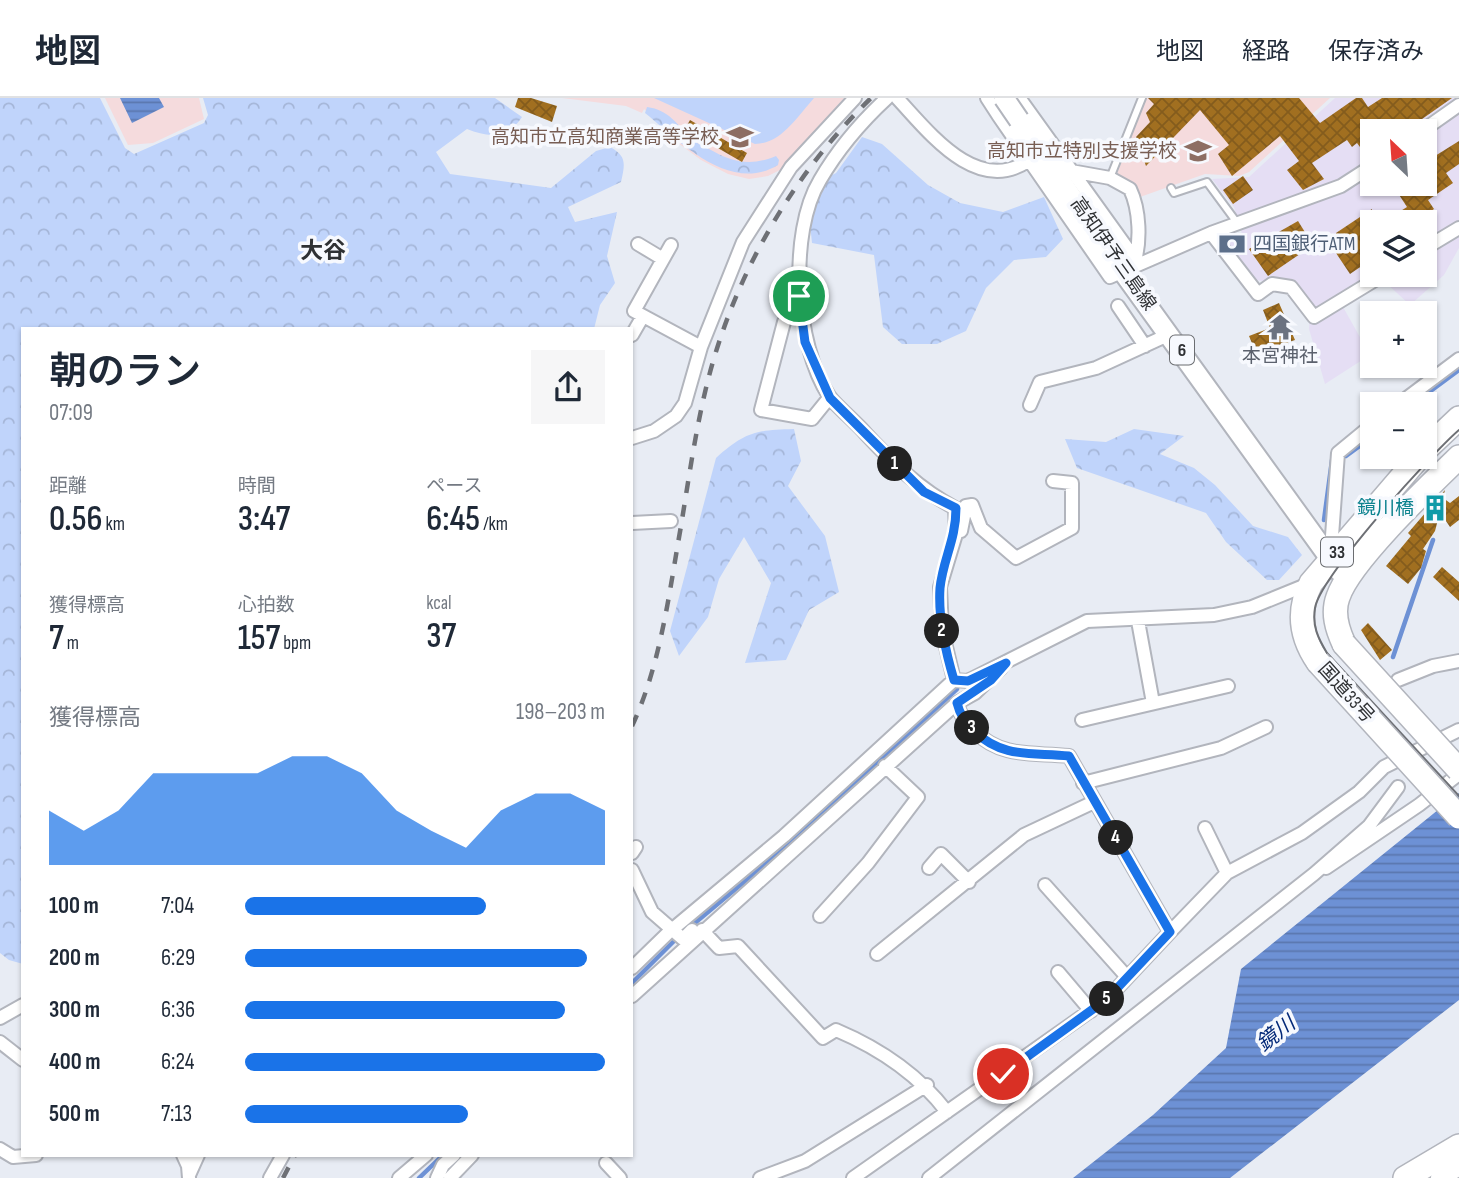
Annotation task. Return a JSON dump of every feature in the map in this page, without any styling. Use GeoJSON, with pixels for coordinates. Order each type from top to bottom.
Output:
{"type":"FeatureCollection","features":[{"type":"Feature","properties":{"kind":"highway"},"geometry":{"type":"LineString","coordinates":[[1437,439],[1459,418]]}},
{"type":"Feature","properties":{"kind":"highway","name":"国道33号"},"geometry":{"type":"LineString","coordinates":[[1459,457],[1375,544],[1346,580],[1335,612],[1338,631],[1344,644],[1459,772]]}},
{"type":"Feature","properties":{"kind":"highway","name":"国道33号"},"geometry":{"type":"LineString","coordinates":[[1409,469],[1311,583],[1304,597],[1301,615],[1303,633],[1318,662],[1459,817]]}},
{"type":"Feature","properties":{"kind":"highway"},"geometry":{"type":"LineString","coordinates":[[1405,1178],[1459,1146]]}},
{"type":"Feature","properties":{"kind":"main road","name":"高知伊予三島線"},"geometry":{"type":"LineString","coordinates":[[1001,106],[1019,120],[1130,266],[1170,334],[1336,554],[1346,580]]}},
{"type":"Feature","properties":{"kind":"main road"},"geometry":{"type":"LineString","coordinates":[[1440,1178],[1459,1166]]}},
{"type":"Feature","properties":{"kind":"street"},"geometry":{"type":"LineString","coordinates":[[633,438],[654,431],[676,416],[685,403],[701,347],[743,242],[778,185],[829,122],[855,98]]}},
{"type":"Feature","properties":{"kind":"street"},"geometry":{"type":"LineString","coordinates":[[887,98],[861,122],[818,182],[803,230],[799,296],[805,342],[830,398],[924,492],[956,508],[956,534],[940,587],[942,630],[954,680]]}},
{"type":"Feature","properties":{"kind":"street"},"geometry":{"type":"LineString","coordinates":[[897,98],[948,151],[971,165],[988,170],[1003,169],[1029,160]]}},
{"type":"Feature","properties":{"kind":"street"},"geometry":{"type":"LineString","coordinates":[[987,98],[1001,106],[1029,160],[1110,277],[1130,266],[1212,233],[1341,186],[1360,174]]}},
{"type":"Feature","properties":{"kind":"street"},"geometry":{"type":"LineString","coordinates":[[1001,106],[1020,98],[1071,171],[1130,266]]}},
{"type":"Feature","properties":{"kind":"street"},"geometry":{"type":"LineString","coordinates":[[1437,120],[1459,105]]}},
{"type":"Feature","properties":{"kind":"street"},"geometry":{"type":"LineString","coordinates":[[1071,171],[1110,178],[1130,189],[1135,199],[1138,220],[1130,266]]}},
{"type":"Feature","properties":{"kind":"street"},"geometry":{"type":"LineString","coordinates":[[1437,241],[1459,228]]}},
{"type":"Feature","properties":{"kind":"street"},"geometry":{"type":"LineString","coordinates":[[1212,233],[1258,294],[1272,284],[1291,287],[1314,317],[1363,287]]}},
{"type":"Feature","properties":{"kind":"street"},"geometry":{"type":"LineString","coordinates":[[638,244],[663,259]]}},
{"type":"Feature","properties":{"kind":"street"},"geometry":{"type":"LineString","coordinates":[[671,246],[634,311],[701,347]]}},
{"type":"Feature","properties":{"kind":"street"},"geometry":{"type":"LineString","coordinates":[[799,296],[785,322],[761,410],[811,419],[830,398]]}},
{"type":"Feature","properties":{"kind":"street"},"geometry":{"type":"LineString","coordinates":[[1118,306],[1145,346]]}},
{"type":"Feature","properties":{"kind":"street"},"geometry":{"type":"LineString","coordinates":[[633,333],[643,316]]}},
{"type":"Feature","properties":{"kind":"street"},"geometry":{"type":"LineString","coordinates":[[1030,405],[1041,383],[1096,368],[1170,334]]}},
{"type":"Feature","properties":{"kind":"street"},"geometry":{"type":"LineString","coordinates":[[1415,392],[1459,359]]}},
{"type":"Feature","properties":{"kind":"street"},"geometry":{"type":"LineString","coordinates":[[1336,554],[1332,536],[1338,453],[1360,434]]}},
{"type":"Feature","properties":{"kind":"street"},"geometry":{"type":"LineString","coordinates":[[944,571],[954,564],[966,506],[972,505],[981,528],[1016,558],[1072,528],[1072,483],[1053,481]]}},
{"type":"Feature","properties":{"kind":"street"},"geometry":{"type":"LineString","coordinates":[[633,523],[671,521]]}},
{"type":"Feature","properties":{"kind":"street"},"geometry":{"type":"LineString","coordinates":[[678,934],[954,680],[968,681],[1087,621],[1138,621],[1214,615],[1239,610],[1311,583]]}},
{"type":"Feature","properties":{"kind":"street"},"geometry":{"type":"LineString","coordinates":[[1138,621],[1153,703]]}},
{"type":"Feature","properties":{"kind":"street"},"geometry":{"type":"LineString","coordinates":[[1398,680],[1433,666],[1459,662]]}},
{"type":"Feature","properties":{"kind":"street"},"geometry":{"type":"LineString","coordinates":[[633,995],[886,766],[957,703],[991,680],[1006,663]]}},
{"type":"Feature","properties":{"kind":"street"},"geometry":{"type":"LineString","coordinates":[[1082,720],[1228,686]]}},
{"type":"Feature","properties":{"kind":"street"},"geometry":{"type":"LineString","coordinates":[[957,703],[961,718],[989,745],[1011,754],[1069,756],[1170,932]]}},
{"type":"Feature","properties":{"kind":"street"},"geometry":{"type":"LineString","coordinates":[[1083,783],[1222,748],[1266,727]]}},
{"type":"Feature","properties":{"kind":"street"},"geometry":{"type":"LineString","coordinates":[[853,1178],[1091,1012],[1227,873],[1302,833],[1359,792],[1384,767],[1459,730]]}},
{"type":"Feature","properties":{"kind":"street"},"geometry":{"type":"LineString","coordinates":[[820,916],[868,863],[918,797],[886,766]]}},
{"type":"Feature","properties":{"kind":"street"},"geometry":{"type":"LineString","coordinates":[[1314,874],[1419,805],[1459,772]]}},
{"type":"Feature","properties":{"kind":"street"},"geometry":{"type":"LineString","coordinates":[[929,1178],[1314,874],[1369,826],[1398,787]]}},
{"type":"Feature","properties":{"kind":"street"},"geometry":{"type":"LineString","coordinates":[[877,954],[1024,835],[1094,802]]}},
{"type":"Feature","properties":{"kind":"street"},"geometry":{"type":"LineString","coordinates":[[1205,828],[1227,873]]}},
{"type":"Feature","properties":{"kind":"street"},"geometry":{"type":"LineString","coordinates":[[929,868],[941,854],[969,881]]}},
{"type":"Feature","properties":{"kind":"street"},"geometry":{"type":"LineString","coordinates":[[633,872],[652,912],[678,934]]}},
{"type":"Feature","properties":{"kind":"street"},"geometry":{"type":"LineString","coordinates":[[1045,885],[1127,977]]}},
{"type":"Feature","properties":{"kind":"street"},"geometry":{"type":"LineString","coordinates":[[633,967],[678,934],[725,910]]}},
{"type":"Feature","properties":{"kind":"street"},"geometry":{"type":"LineString","coordinates":[[702,930],[719,948],[738,946],[823,1038],[836,1030],[859,1040],[926,1085],[947,1112]]}},
{"type":"Feature","properties":{"kind":"street"},"geometry":{"type":"LineString","coordinates":[[1058,972],[1091,1012]]}},
{"type":"Feature","properties":{"kind":"street"},"geometry":{"type":"LineString","coordinates":[[0,1018],[21,1006]]}},
{"type":"Feature","properties":{"kind":"street"},"geometry":{"type":"LineString","coordinates":[[0,1042],[21,1058]]}},
{"type":"Feature","properties":{"kind":"street"},"geometry":{"type":"LineString","coordinates":[[760,1178],[805,1161],[926,1085]]}},
{"type":"Feature","properties":{"kind":"street"},"geometry":{"type":"LineString","coordinates":[[0,1149],[13,1157],[21,1156]]}},
{"type":"Feature","properties":{"kind":"street"},"geometry":{"type":"LineString","coordinates":[[184,1157],[189,1176]]}},
{"type":"Feature","properties":{"kind":"street"},"geometry":{"type":"LineString","coordinates":[[189,1176],[197,1157]]}},
{"type":"Feature","properties":{"kind":"street"},"geometry":{"type":"LineString","coordinates":[[270,1178],[282,1157]]}},
{"type":"Feature","properties":{"kind":"street"},"geometry":{"type":"LineString","coordinates":[[450,1178],[470,1157]]}},
{"type":"Feature","properties":{"kind":"street"},"geometry":{"type":"LineString","coordinates":[[399,1178],[411,1159]]}},
{"type":"Feature","properties":{"kind":"street"},"geometry":{"type":"LineString","coordinates":[[437,1178],[440,1161]]}},
{"type":"Feature","properties":{"kind":"street"},"geometry":{"type":"LineString","coordinates":[[606,1163],[620,1178]]}},
{"type":"Feature","properties":{"kind":"lane"},"geometry":{"type":"LineString","coordinates":[[1110,178],[1142,98]]}},
{"type":"Feature","properties":{"kind":"lane"},"geometry":{"type":"LineString","coordinates":[[1171,188],[1174,193],[1207,181],[1238,224]]}},
{"type":"Feature","properties":{"kind":"shaded area"},"geometry":{"type":"Polygon","coordinates":[[[105,98],[199,98],[204,119],[153,143],[128,145],[105,98]]]}},
{"type":"Feature","properties":{"kind":"shaded area","name":"高知市立高知商業高等学校"},"geometry":{"type":"Polygon","coordinates":[[[562,98],[844,98],[784,168],[768,176],[749,179],[728,174],[701,160],[658,128],[660,124],[644,109],[642,113],[626,106],[562,98]]]}},
{"type":"Feature","properties":{"kind":"shaded area","name":"高知市立特別支援学校"},"geometry":{"type":"Polygon","coordinates":[[[1146,98],[1330,98],[1249,172],[1239,176],[1205,174],[1140,197],[1130,181],[1117,174],[1146,98]]]}},
{"type":"Feature","properties":{"kind":"shaded area"},"geometry":{"type":"Polygon","coordinates":[[[1335,98],[1459,98],[1459,248],[1444,275],[1437,281],[1437,210],[1360,210],[1360,287],[1377,287],[1343,307],[1360,337],[1360,361],[1325,384],[1309,329],[1311,302],[1295,281],[1272,277],[1263,281],[1254,280],[1226,244],[1227,240],[1242,234],[1234,207],[1212,179],[1249,177],[1335,98]]]}},
{"type":"Feature","properties":{"kind":"shaded area"},"geometry":{"type":"Polygon","coordinates":[[[1390,287],[1430,287],[1415,301],[1406,301],[1390,287]]]}},
{"type":"Feature","properties":{"kind":"green space"},"geometry":{"type":"Polygon","coordinates":[[[0,98],[100,98],[125,148],[134,154],[204,123],[208,115],[203,98],[495,98],[522,117],[517,124],[498,135],[467,129],[436,152],[450,174],[551,188],[596,151],[610,147],[622,157],[624,165],[621,182],[568,207],[575,222],[617,212],[607,256],[615,283],[600,305],[594,327],[21,327],[21,963],[9,960],[0,953],[0,98]]]}},
{"type":"Feature","properties":{"kind":"green space"},"geometry":{"type":"Polygon","coordinates":[[[654,98],[814,98],[781,134],[764,143],[755,144],[654,98]]]}},
{"type":"Feature","properties":{"kind":"green space"},"geometry":{"type":"Polygon","coordinates":[[[647,107],[667,114],[692,140],[726,157],[749,162],[776,156],[778,165],[761,172],[726,170],[678,141],[645,113],[647,107]]]}},
{"type":"Feature","properties":{"kind":"green space"},"geometry":{"type":"Polygon","coordinates":[[[862,137],[882,144],[928,185],[960,203],[1003,212],[1044,197],[1063,239],[1046,257],[1014,260],[986,288],[966,331],[937,344],[902,344],[883,327],[874,255],[812,243],[808,205],[818,182],[836,173],[862,137]]]}},
{"type":"Feature","properties":{"kind":"green space"},"geometry":{"type":"Polygon","coordinates":[[[794,429],[801,461],[788,486],[825,536],[839,592],[809,610],[786,660],[745,663],[771,583],[744,537],[719,579],[708,617],[679,656],[670,631],[716,458],[752,434],[794,429]]]}},
{"type":"Feature","properties":{"kind":"green space"},"geometry":{"type":"Polygon","coordinates":[[[1134,429],[1184,436],[1160,454],[1194,468],[1215,485],[1253,526],[1288,537],[1302,555],[1279,580],[1267,580],[1226,542],[1206,513],[1077,468],[1065,439],[1106,442],[1134,429]]]}},
{"type":"Feature","properties":{"kind":"water"},"geometry":{"type":"Polygon","coordinates":[[[120,98],[159,98],[164,107],[132,123],[120,98]]]}},
{"type":"Feature","properties":{"kind":"water","name":"鏡川"},"geometry":{"type":"Polygon","coordinates":[[[1459,793],[1459,1000],[1230,1178],[1073,1178],[1153,1115],[1226,1048],[1241,969],[1459,793]]]}},
{"type":"Feature","properties":{"kind":"building"},"geometry":{"type":"Polygon","coordinates":[[[518,98],[531,98],[557,106],[552,122],[515,107],[518,98]]]}},
{"type":"Feature","properties":{"kind":"building"},"geometry":{"type":"Polygon","coordinates":[[[1148,98],[1299,98],[1320,123],[1356,98],[1362,98],[1368,107],[1382,98],[1452,98],[1422,119],[1360,119],[1360,147],[1357,143],[1352,147],[1347,140],[1312,163],[1324,179],[1303,190],[1287,170],[1299,161],[1280,136],[1232,176],[1218,154],[1229,145],[1200,110],[1146,166],[1136,137],[1150,122],[1146,113],[1154,104],[1148,98]]]}},
{"type":"Feature","properties":{"kind":"building"},"geometry":{"type":"Polygon","coordinates":[[[690,120],[747,153],[742,162],[685,129],[690,120]]]}},
{"type":"Feature","properties":{"kind":"building"},"geometry":{"type":"Polygon","coordinates":[[[1459,141],[1459,164],[1446,173],[1453,183],[1437,194],[1437,155],[1459,141]]]}},
{"type":"Feature","properties":{"kind":"building"},"geometry":{"type":"Polygon","coordinates":[[[1243,176],[1253,190],[1233,204],[1223,190],[1243,176]]]}},
{"type":"Feature","properties":{"kind":"building"},"geometry":{"type":"Polygon","coordinates":[[[1400,196],[1434,196],[1428,200],[1432,210],[1402,210],[1407,207],[1400,196]]]}},
{"type":"Feature","properties":{"kind":"building"},"geometry":{"type":"Polygon","coordinates":[[[1360,217],[1360,267],[1350,274],[1336,253],[1336,233],[1360,217]]]}},
{"type":"Feature","properties":{"kind":"building"},"geometry":{"type":"Polygon","coordinates":[[[1298,221],[1313,245],[1268,276],[1249,249],[1298,221]]]}},
{"type":"Feature","properties":{"kind":"building"},"geometry":{"type":"Polygon","coordinates":[[[1279,303],[1295,340],[1256,353],[1249,336],[1270,328],[1263,310],[1279,303]]]}},
{"type":"Feature","properties":{"kind":"building"},"geometry":{"type":"Polygon","coordinates":[[[1445,490],[1443,498],[1450,503],[1459,496],[1459,520],[1450,527],[1440,512],[1435,531],[1423,549],[1426,551],[1421,568],[1408,584],[1386,566],[1411,536],[1408,533],[1445,490]]]}},
{"type":"Feature","properties":{"kind":"building"},"geometry":{"type":"Polygon","coordinates":[[[1442,567],[1459,582],[1459,601],[1433,577],[1442,567]]]}},
{"type":"Feature","properties":{"kind":"building"},"geometry":{"type":"Polygon","coordinates":[[[1368,623],[1392,650],[1380,660],[1361,630],[1368,623]]]}},
{"type":"Feature","properties":{"kind":"waterway"},"geometry":{"type":"LineString","coordinates":[[1429,392],[1459,370]]}},
{"type":"Feature","properties":{"kind":"waterway"},"geometry":{"type":"LineString","coordinates":[[1346,456],[1360,446]]}},
{"type":"Feature","properties":{"kind":"waterway"},"geometry":{"type":"LineString","coordinates":[[1324,520],[1332,460]]}},
{"type":"Feature","properties":{"kind":"waterway"},"geometry":{"type":"LineString","coordinates":[[1393,657],[1433,540]]}},
{"type":"Feature","properties":{"kind":"waterway"},"geometry":{"type":"LineString","coordinates":[[690,927],[786,847],[957,689]]}},
{"type":"Feature","properties":{"kind":"waterway"},"geometry":{"type":"LineString","coordinates":[[633,982],[678,937]]}},
{"type":"Feature","properties":{"kind":"waterway"},"geometry":{"type":"LineString","coordinates":[[419,1178],[441,1157]]}},
{"type":"Feature","properties":{"kind":"tram line"},"geometry":{"type":"LineString","coordinates":[[1459,430],[1402,489],[1355,544],[1321,592],[1314,614],[1316,632],[1327,653],[1459,796]]}},
{"type":"Feature","properties":{"kind":"railway"},"geometry":{"type":"LineString","coordinates":[[633,724],[657,653],[708,380],[734,302],[770,228],[792,193],[816,159],[871,98]]}},
{"type":"Feature","properties":{"kind":"railway"},"geometry":{"type":"LineString","coordinates":[[283,1178],[294,1157]]}},
{"type":"Feature","properties":{"kind":"place","name":"高知市立高知商業高等学校"},"geometry":{"type":"Point","coordinates":[740,137]}},
{"type":"Feature","properties":{"kind":"place","name":"高知市立特別支援学校"},"geometry":{"type":"Point","coordinates":[1198,151]}},
{"type":"Feature","properties":{"kind":"place","name":"四国銀行ATM"},"geometry":{"type":"Point","coordinates":[1232,244]}},
{"type":"Feature","properties":{"kind":"place","name":"本宮神社"},"geometry":{"type":"Point","coordinates":[1280,327]}},
{"type":"Feature","properties":{"kind":"place","name":"鏡川橋"},"geometry":{"type":"Point","coordinates":[1435,508]}},
{"type":"Feature","properties":{"kind":"district","name":"大谷"},"geometry":{"type":"Point","coordinates":[323,251]}},
{"type":"Feature","properties":{"kind":"route"},"geometry":{"type":"LineString","coordinates":[[799,296],[805,342],[830,398],[845,410],[924,492],[956,508],[956,534],[940,587],[942,630],[954,680],[968,681],[1006,663],[991,680],[957,703],[961,718],[989,745],[1011,754],[1069,756],[1170,932],[1107,999],[1003,1074]]}}]}
